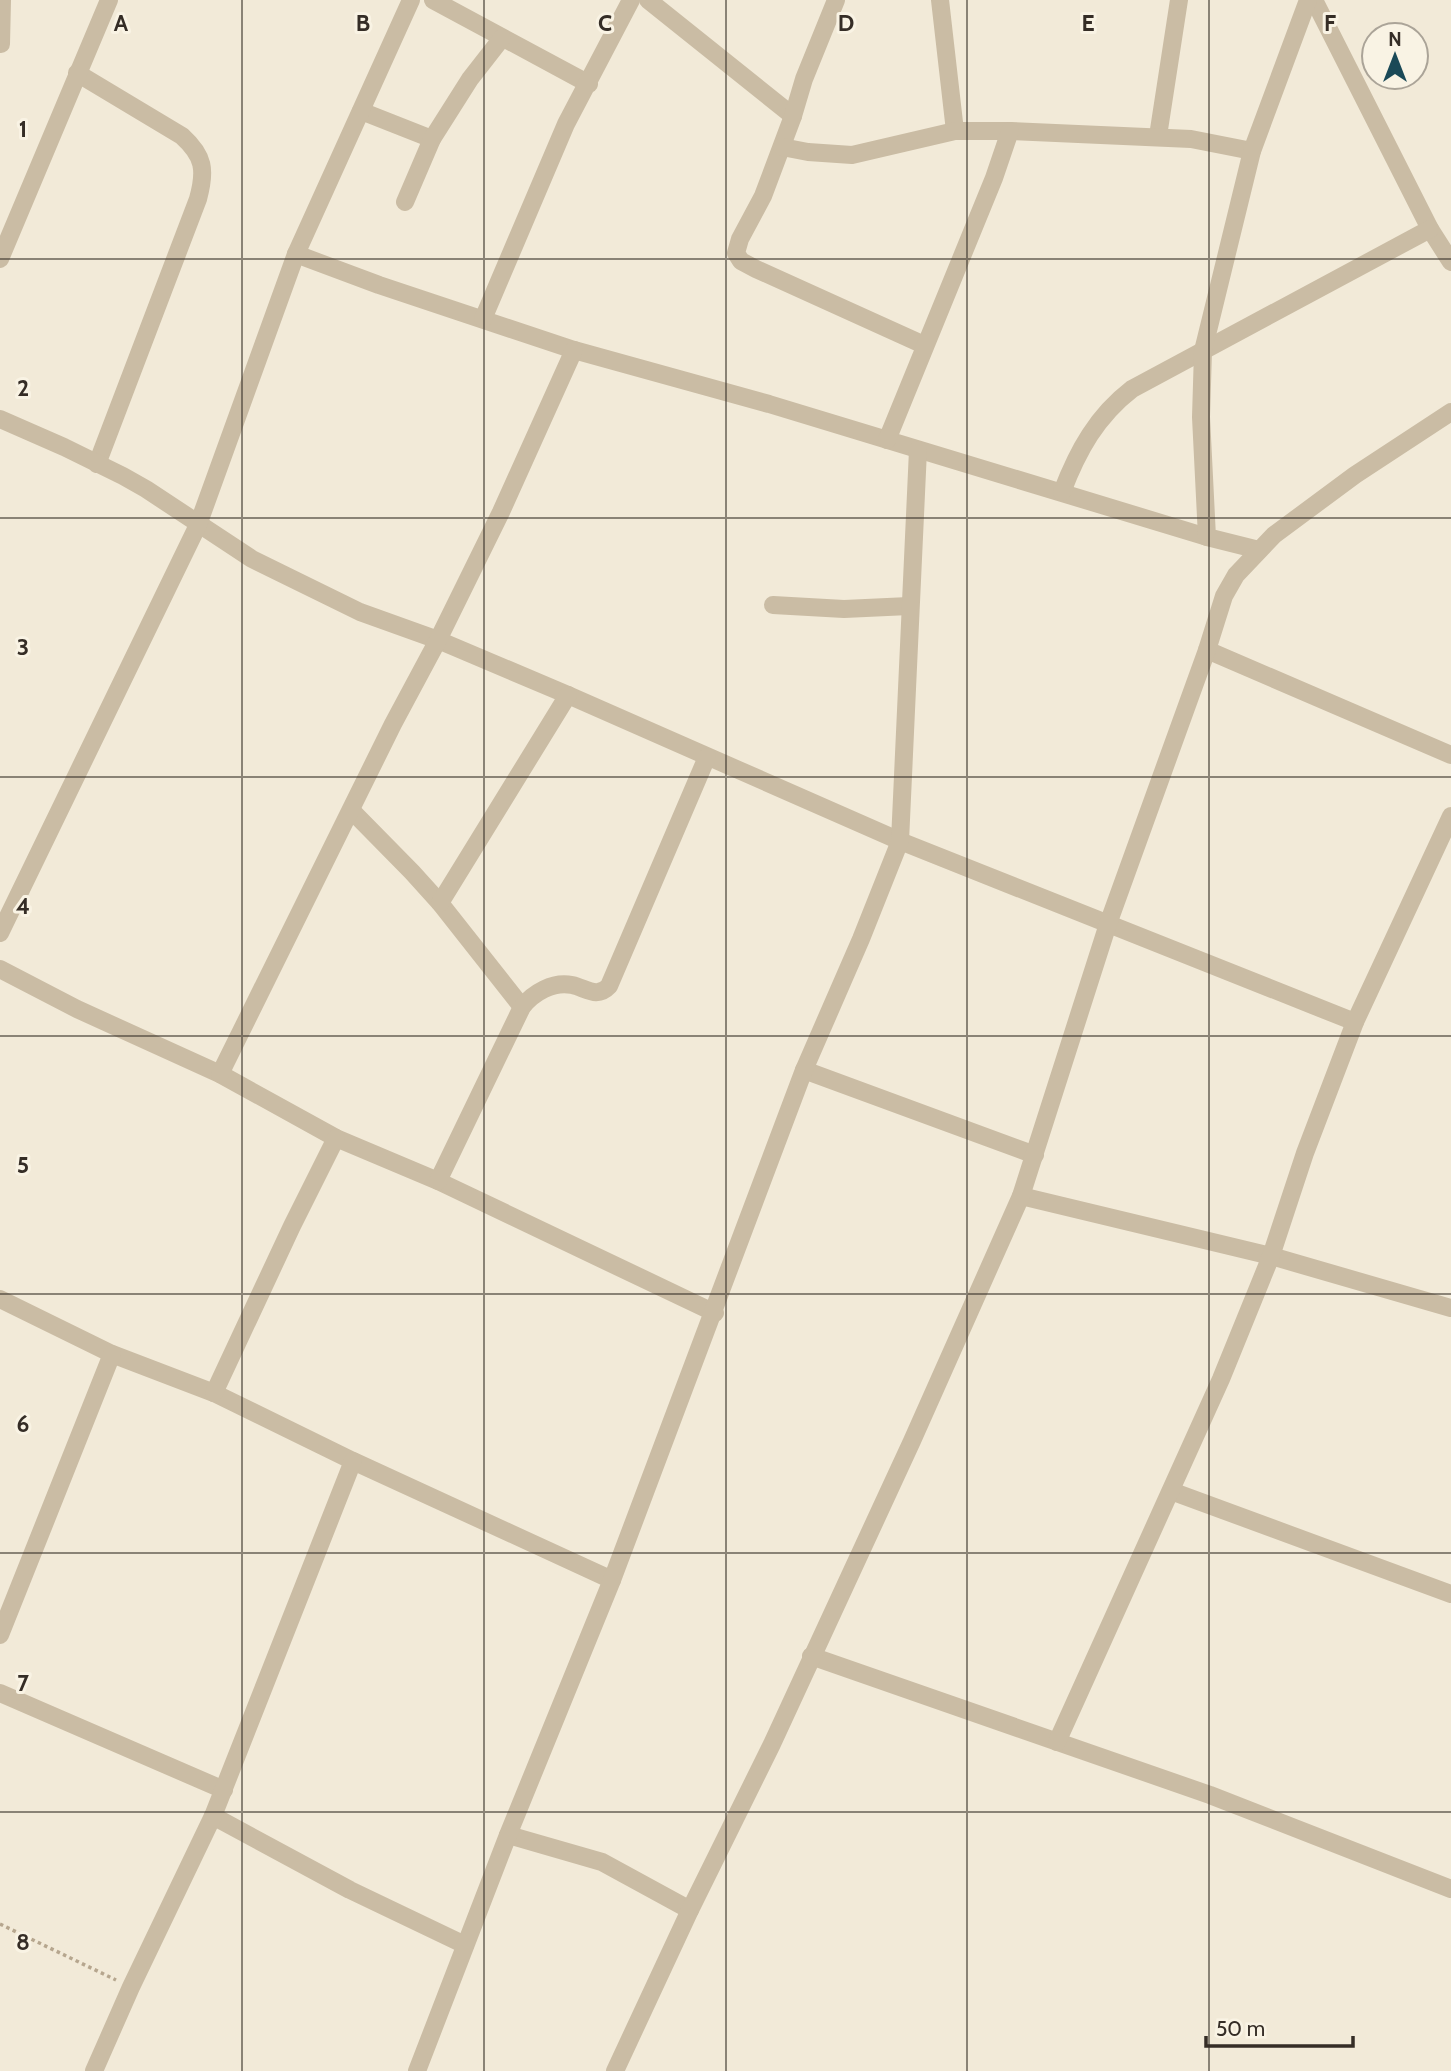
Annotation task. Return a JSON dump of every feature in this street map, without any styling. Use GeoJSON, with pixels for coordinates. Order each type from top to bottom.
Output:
{"type":"FeatureCollection","features":[{"type":"Feature","properties":{"kind":"street"},"geometry":{"type":"LineString","coordinates":[[1,44],[2,0]]}},
{"type":"Feature","properties":{"kind":"street"},"geometry":{"type":"LineString","coordinates":[[0,259],[3,241],[109,0]]}},
{"type":"Feature","properties":{"kind":"street"},"geometry":{"type":"LineString","coordinates":[[0,933],[198,525],[296,254],[411,0]]}},
{"type":"Feature","properties":{"kind":"street"},"geometry":{"type":"LineString","coordinates":[[433,0],[589,84]]}},
{"type":"Feature","properties":{"kind":"street"},"geometry":{"type":"LineString","coordinates":[[482,319],[560,138],[631,0]]}},
{"type":"Feature","properties":{"kind":"street"},"geometry":{"type":"LineString","coordinates":[[648,0],[793,116]]}},
{"type":"Feature","properties":{"kind":"street"},"geometry":{"type":"LineString","coordinates":[[836,0],[804,79],[763,196],[736,248],[739,259],[924,345]]}},
{"type":"Feature","properties":{"kind":"street"},"geometry":{"type":"LineString","coordinates":[[940,0],[955,131]]}},
{"type":"Feature","properties":{"kind":"street"},"geometry":{"type":"LineString","coordinates":[[1158,136],[1178,0]]}},
{"type":"Feature","properties":{"kind":"street"},"geometry":{"type":"LineString","coordinates":[[1207,537],[1201,417],[1203,351],[1252,151],[1308,0]]}},
{"type":"Feature","properties":{"kind":"street"},"geometry":{"type":"LineString","coordinates":[[1314,0],[1430,229],[1451,262]]}},
{"type":"Feature","properties":{"kind":"street"},"geometry":{"type":"LineString","coordinates":[[405,202],[432,139],[470,79],[502,38]]}},
{"type":"Feature","properties":{"kind":"street"},"geometry":{"type":"LineString","coordinates":[[78,73],[182,136],[195,147],[203,173],[198,199],[97,464]]}},
{"type":"Feature","properties":{"kind":"street"},"geometry":{"type":"LineString","coordinates":[[361,111],[432,139]]}},
{"type":"Feature","properties":{"kind":"street"},"geometry":{"type":"LineString","coordinates":[[782,147],[852,155],[955,131],[1010,131],[1158,136],[1204,140],[1252,151]]}},
{"type":"Feature","properties":{"kind":"street"},"geometry":{"type":"LineString","coordinates":[[887,440],[994,178],[1010,131]]}},
{"type":"Feature","properties":{"kind":"street"},"geometry":{"type":"LineString","coordinates":[[1062,492],[1082,445],[1093,428],[1116,401],[1132,388],[1430,229]]}},
{"type":"Feature","properties":{"kind":"street"},"geometry":{"type":"LineString","coordinates":[[296,254],[574,350],[769,404],[1207,537],[1259,550]]}},
{"type":"Feature","properties":{"kind":"street"},"geometry":{"type":"LineString","coordinates":[[220,1074],[501,512],[574,350]]}},
{"type":"Feature","properties":{"kind":"street"},"geometry":{"type":"LineString","coordinates":[[615,2071],[772,1744],[912,1441],[1021,1196],[1108,924],[1224,596],[1236,575],[1274,535],[1355,475],[1451,412]]}},
{"type":"Feature","properties":{"kind":"street"},"geometry":{"type":"LineString","coordinates":[[0,419],[64,447],[146,489],[198,525],[281,575],[360,612],[438,640],[568,695],[900,841],[1355,1022]]}},
{"type":"Feature","properties":{"kind":"street"},"geometry":{"type":"LineString","coordinates":[[417,2071],[508,1835],[612,1580],[715,1313],[804,1070],[900,841],[918,450]]}},
{"type":"Feature","properties":{"kind":"street"},"geometry":{"type":"LineString","coordinates":[[773,605],[844,609],[909,606]]}},
{"type":"Feature","properties":{"kind":"street"},"geometry":{"type":"LineString","coordinates":[[1207,650],[1451,755]]}},
{"type":"Feature","properties":{"kind":"street"},"geometry":{"type":"LineString","coordinates":[[440,903],[568,695]]}},
{"type":"Feature","properties":{"kind":"street"},"geometry":{"type":"LineString","coordinates":[[438,1181],[522,1007],[537,993],[564,984],[596,993],[607,990],[707,757]]}},
{"type":"Feature","properties":{"kind":"street"},"geometry":{"type":"LineString","coordinates":[[352,811],[440,903],[522,1007]]}},
{"type":"Feature","properties":{"kind":"street"},"geometry":{"type":"LineString","coordinates":[[1057,1742],[1221,1378],[1270,1256],[1305,1153],[1355,1022],[1451,816]]}},
{"type":"Feature","properties":{"kind":"street"},"geometry":{"type":"LineString","coordinates":[[0,969],[77,1009],[220,1074],[336,1139],[438,1181],[715,1313]]}},
{"type":"Feature","properties":{"kind":"street"},"geometry":{"type":"LineString","coordinates":[[804,1070],[1035,1155]]}},
{"type":"Feature","properties":{"kind":"street"},"geometry":{"type":"LineString","coordinates":[[214,1394],[292,1226],[336,1139]]}},
{"type":"Feature","properties":{"kind":"street"},"geometry":{"type":"LineString","coordinates":[[1021,1196],[1270,1256],[1451,1308]]}},
{"type":"Feature","properties":{"kind":"street"},"geometry":{"type":"LineString","coordinates":[[0,1299],[112,1354],[214,1394],[612,1580]]}},
{"type":"Feature","properties":{"kind":"street"},"geometry":{"type":"LineString","coordinates":[[0,1635],[7,1602],[112,1354]]}},
{"type":"Feature","properties":{"kind":"street"},"geometry":{"type":"LineString","coordinates":[[94,2071],[213,1816],[353,1461]]}},
{"type":"Feature","properties":{"kind":"street"},"geometry":{"type":"LineString","coordinates":[[1171,1491],[1451,1594]]}},
{"type":"Feature","properties":{"kind":"street"},"geometry":{"type":"LineString","coordinates":[[811,1656],[1210,1795],[1451,1889]]}},
{"type":"Feature","properties":{"kind":"street"},"geometry":{"type":"LineString","coordinates":[[0,1693],[224,1790]]}},
{"type":"Feature","properties":{"kind":"street"},"geometry":{"type":"LineString","coordinates":[[213,1816],[350,1890],[465,1945]]}},
{"type":"Feature","properties":{"kind":"street"},"geometry":{"type":"LineString","coordinates":[[508,1835],[602,1863],[690,1910]]}},
{"type":"Feature","properties":{"kind":"path"},"geometry":{"type":"LineString","coordinates":[[0,1924],[131,1987]]}}]}
